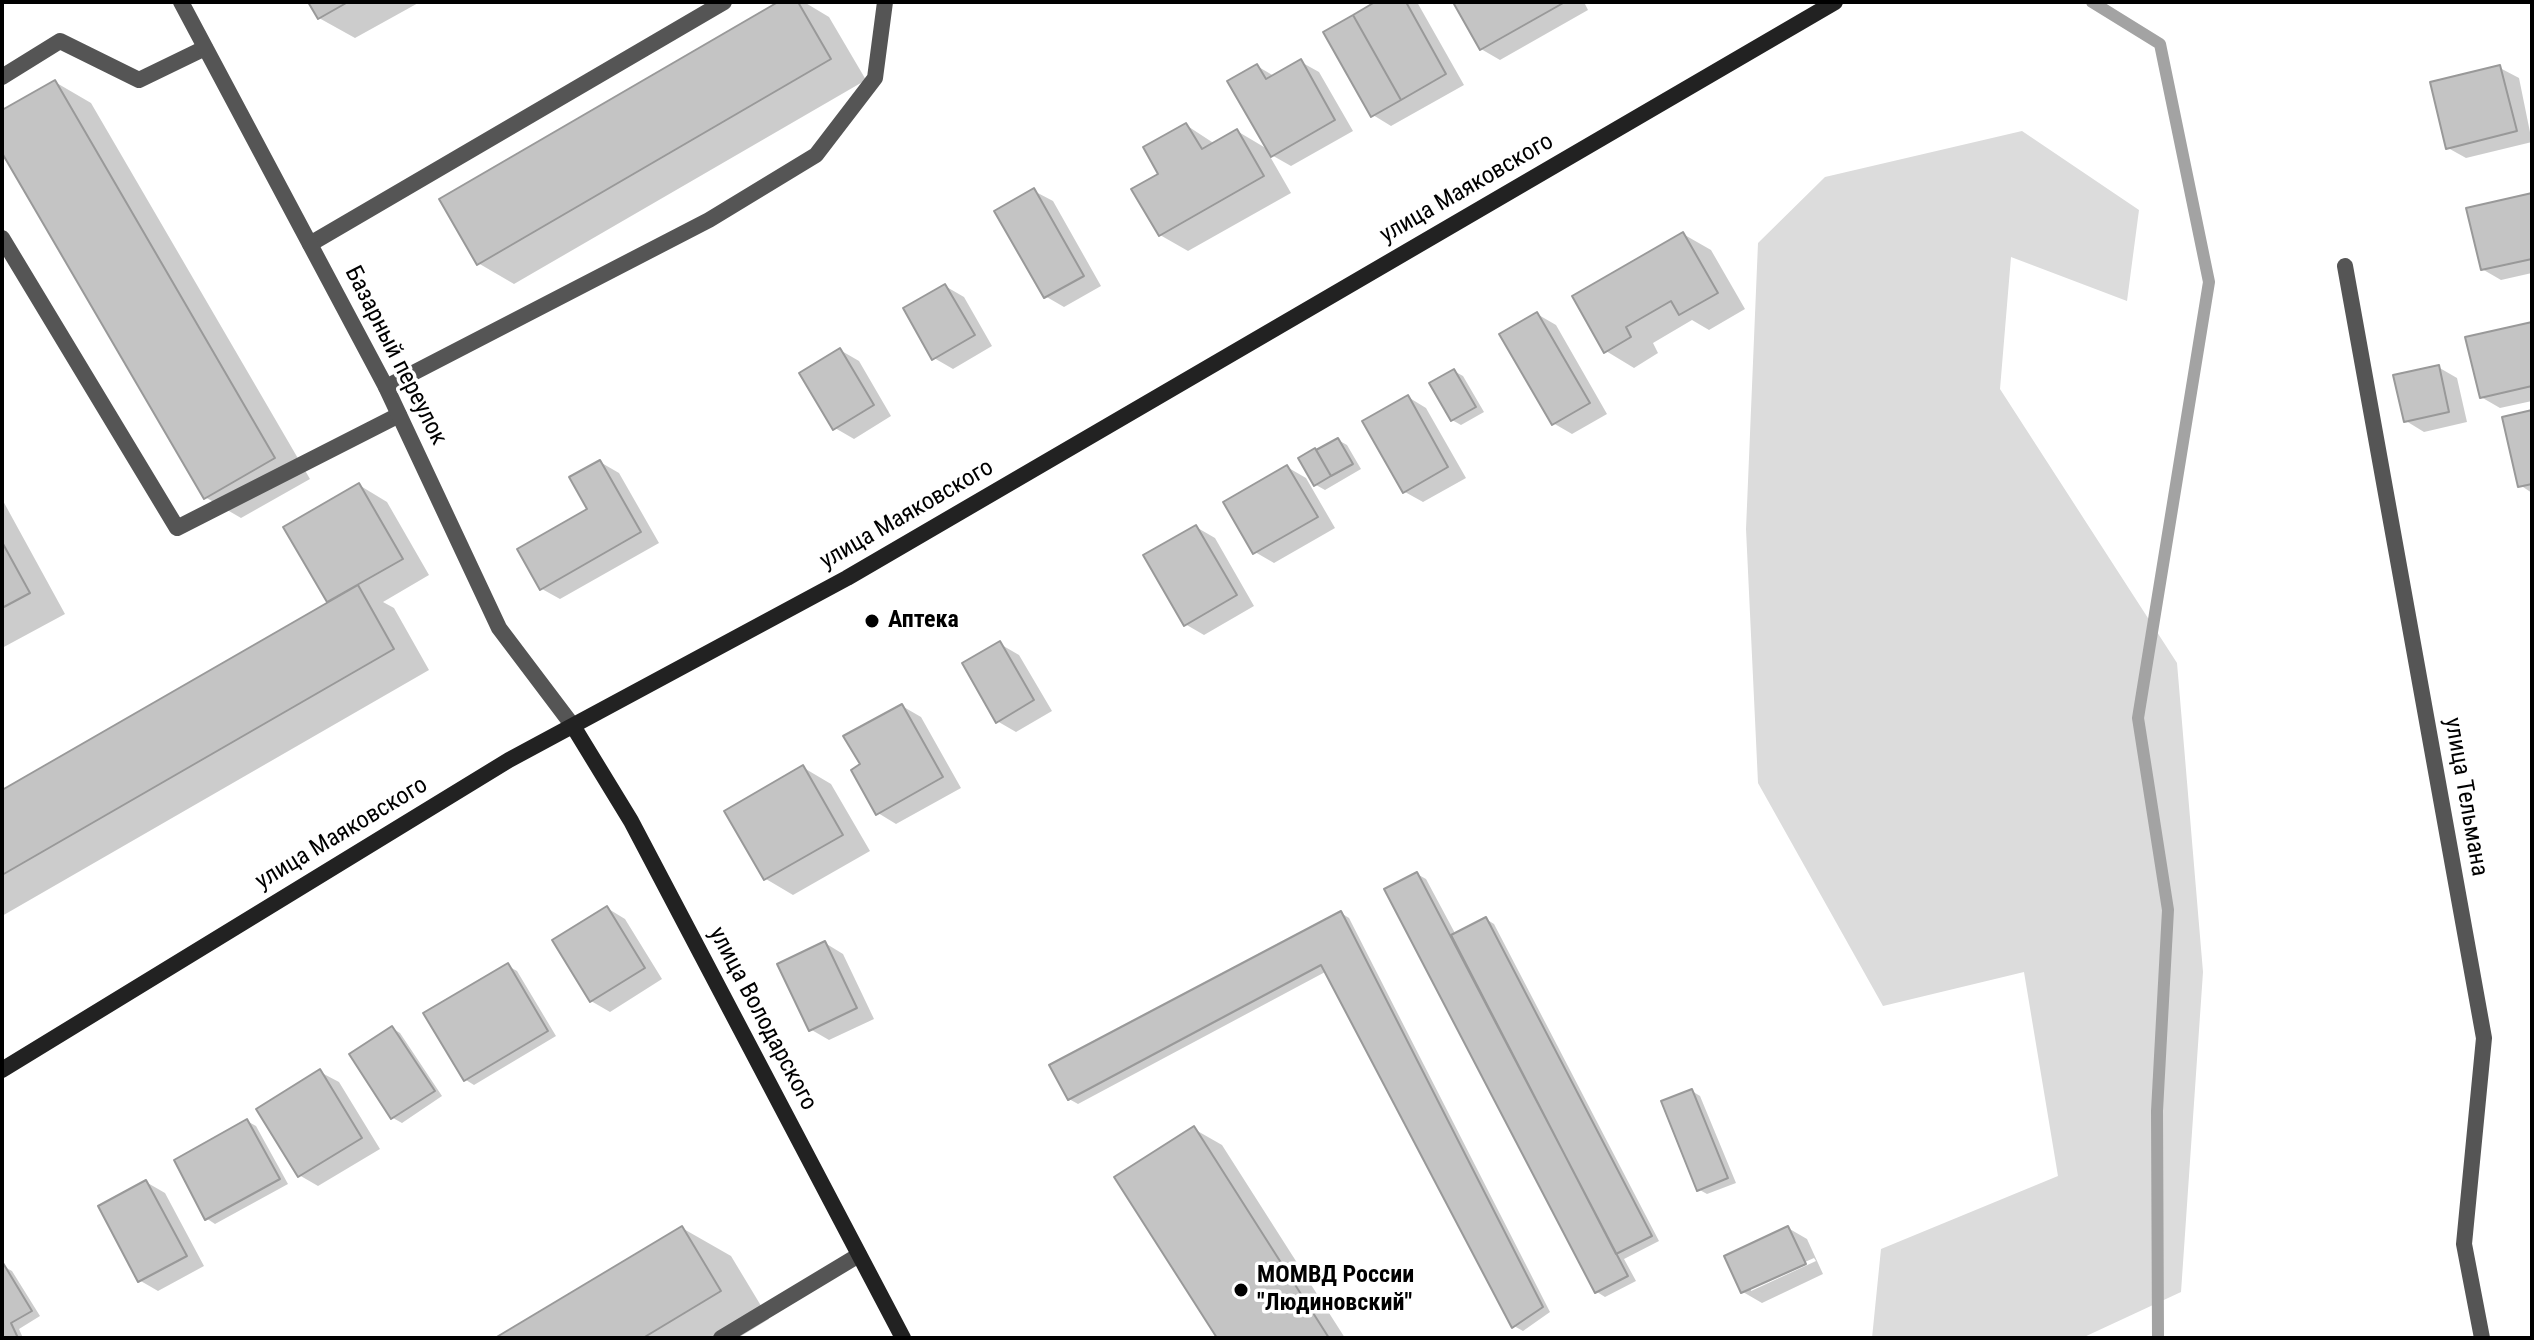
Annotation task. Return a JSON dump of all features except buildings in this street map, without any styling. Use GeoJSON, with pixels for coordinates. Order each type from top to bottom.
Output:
{"type":"FeatureCollection","features":[{"type":"Feature","properties":{"kind":"street","name":"Базарный переулок"},"geometry":{"type":"LineString","coordinates":[[181,2],[386,387],[499,628],[573,726]]}},
{"type":"Feature","properties":{"kind":"street"},"geometry":{"type":"LineString","coordinates":[[310,244],[724,2]]}},
{"type":"Feature","properties":{"kind":"street"},"geometry":{"type":"LineString","coordinates":[[386,387],[709,220],[816,155],[875,78],[884,2]]}},
{"type":"Feature","properties":{"kind":"street","name":"улица Маяковского"},"geometry":{"type":"LineString","coordinates":[[2,1070],[495,768],[847,578],[1835,2]]}},
{"type":"Feature","properties":{"kind":"street"},"geometry":{"type":"LineString","coordinates":[[2,77],[60,41],[139,80],[205,48]]}},
{"type":"Feature","properties":{"kind":"street"},"geometry":{"type":"LineString","coordinates":[[2,238],[177,528],[399,415]]}},
{"type":"Feature","properties":{"kind":"street","name":"улица Тельмана"},"geometry":{"type":"LineString","coordinates":[[2345,266],[2484,1038],[2464,1244],[2482,1338]]}},
{"type":"Feature","properties":{"kind":"street","name":"улица Володарского"},"geometry":{"type":"LineString","coordinates":[[573,726],[631,821],[903,1338]]}},
{"type":"Feature","properties":{"kind":"street"},"geometry":{"type":"LineString","coordinates":[[721,1338],[859,1255]]}},
{"type":"Feature","properties":{"kind":"shaded area"},"geometry":{"type":"Polygon","coordinates":[[[2022,131],[2139,210],[2127,301],[2011,257],[2000,389],[2177,663],[2203,972],[2181,1292],[2082,1338],[1872,1338],[1881,1249],[2058,1176],[2024,972],[1883,1006],[1758,783],[1746,529],[1758,243],[1825,177],[2022,131]]]}},
{"type":"Feature","properties":{"kind":"waterway"},"geometry":{"type":"LineString","coordinates":[[2092,2],[2160,44],[2209,282],[2138,718],[2168,910],[2157,1111],[2158,1338]]}},
{"type":"Feature","properties":{"kind":"place","name":"Аптека"},"geometry":{"type":"Point","coordinates":[872,621]}},
{"type":"Feature","properties":{"kind":"place","name":"МОМВД России \"Людиновский\""},"geometry":{"type":"Point","coordinates":[1241,1290]}}]}
